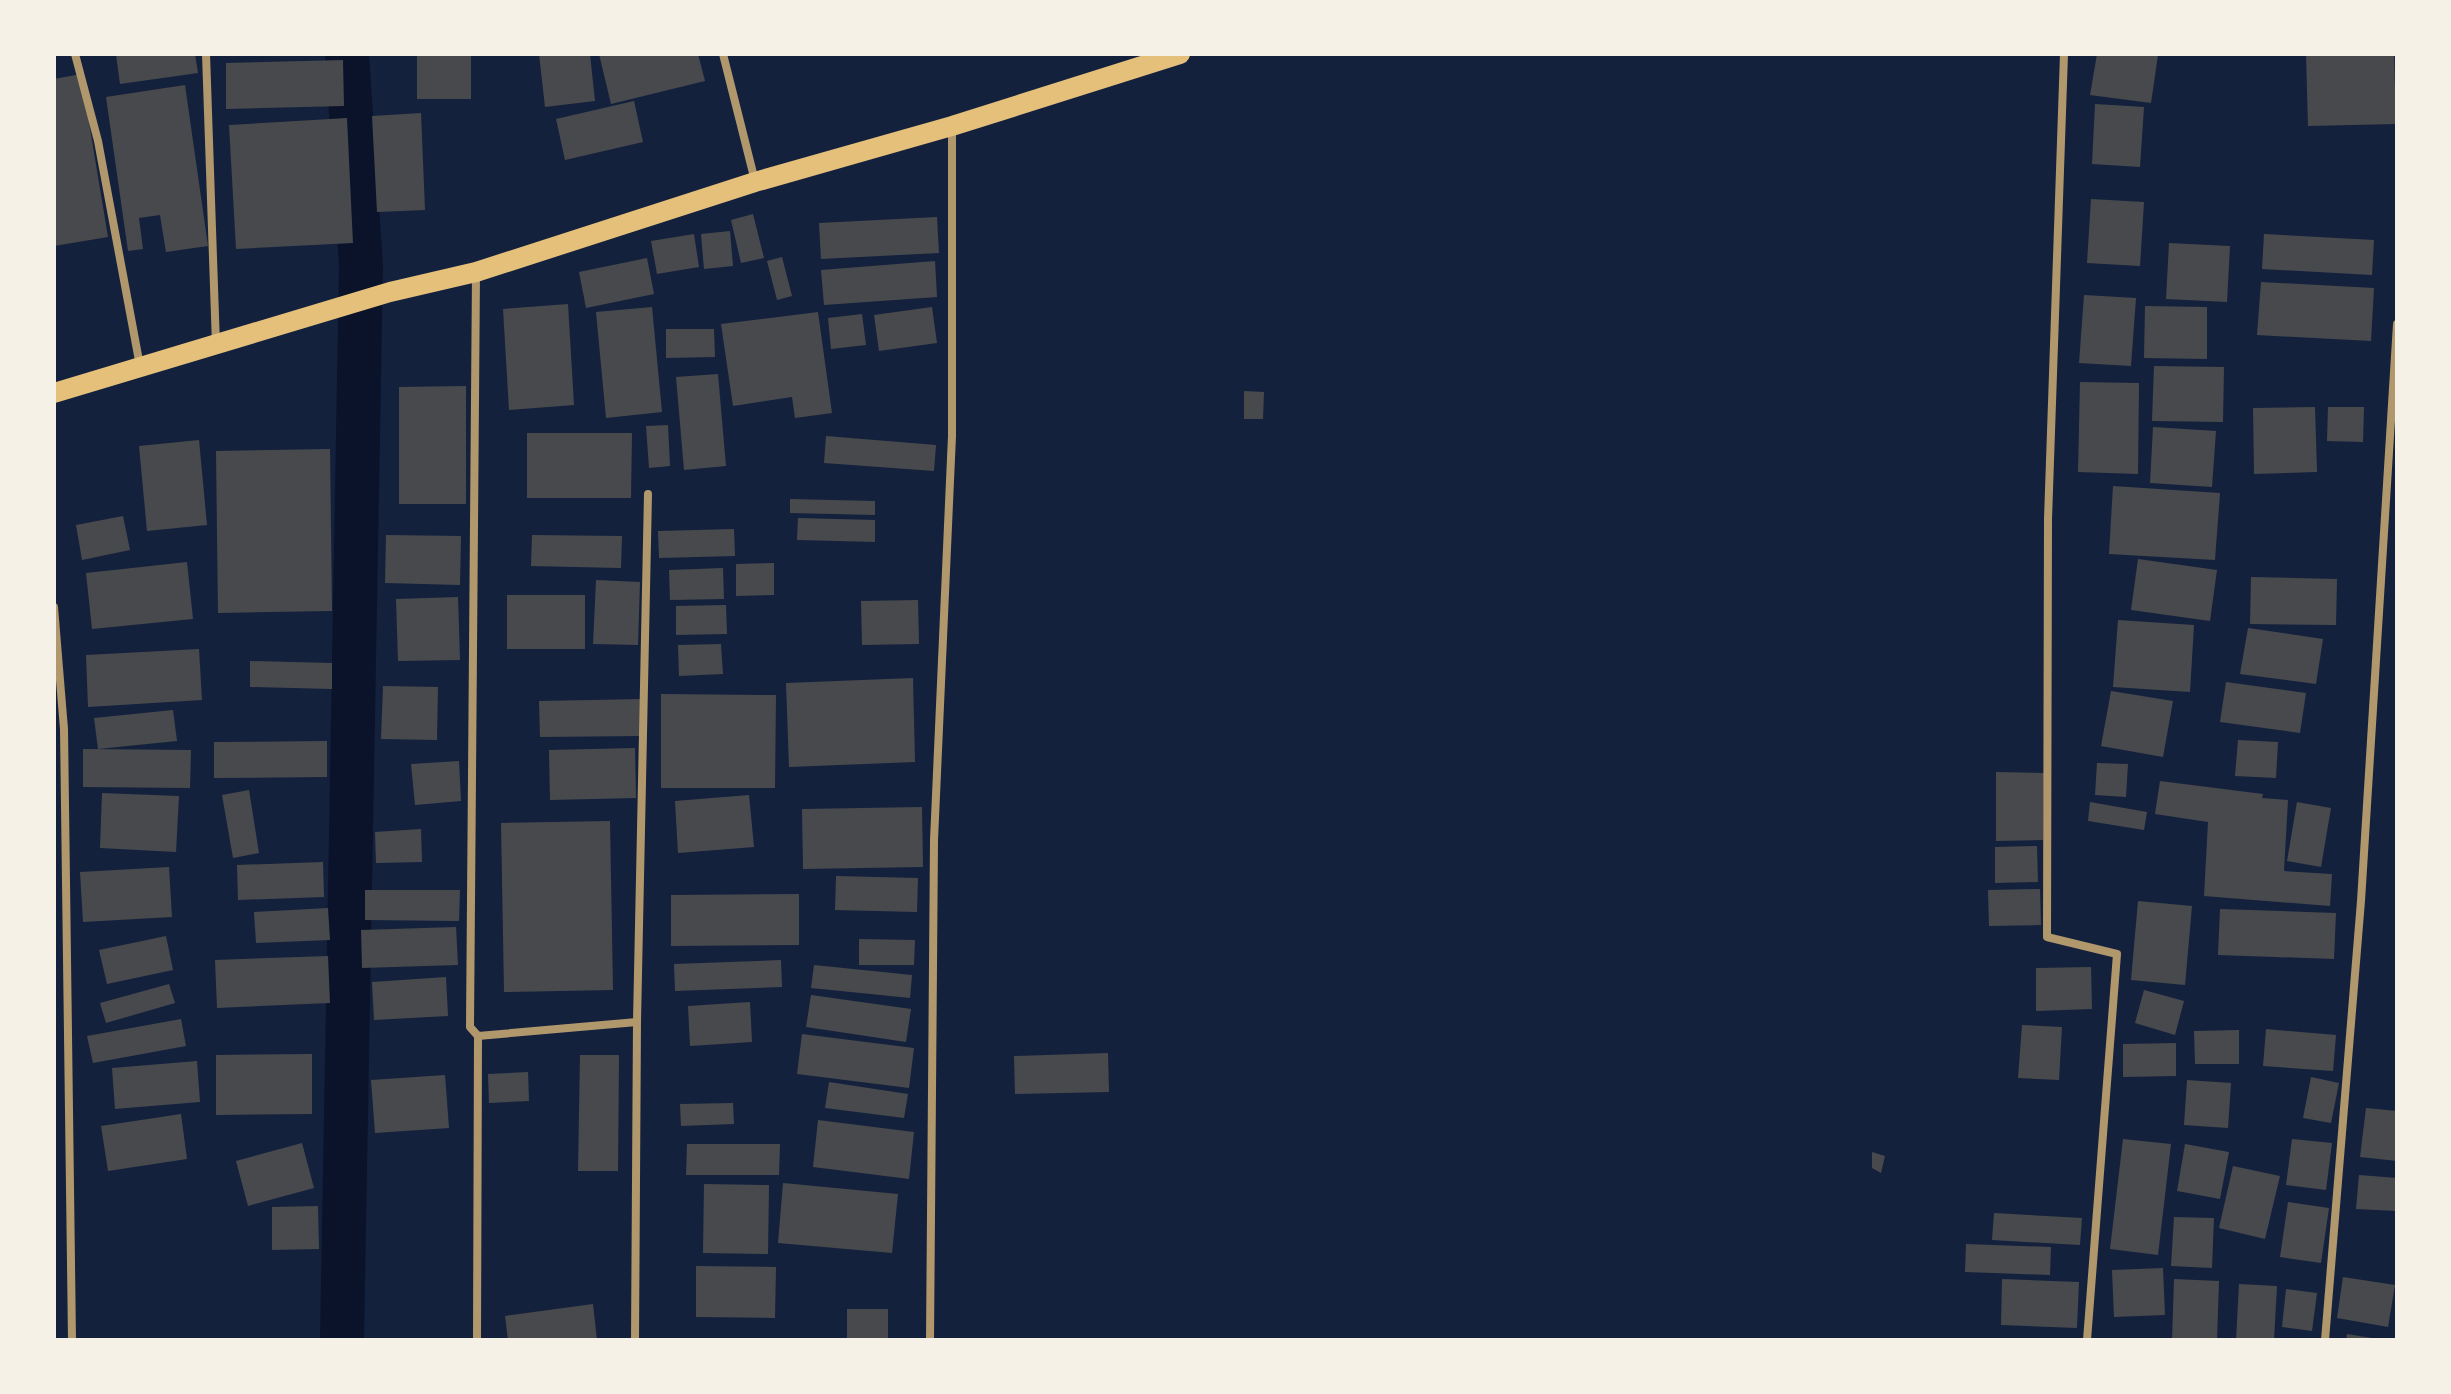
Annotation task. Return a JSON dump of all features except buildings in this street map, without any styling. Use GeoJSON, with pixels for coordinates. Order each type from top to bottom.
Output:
{"type":"FeatureCollection","features":[{"type":"Feature","properties":{"kind":"main road"},"geometry":{"type":"LineString","coordinates":[[54,393],[390,292],[476,272],[755,182],[952,126],[1180,54]]}},
{"type":"Feature","properties":{"kind":"street"},"geometry":{"type":"LineString","coordinates":[[75,54],[98,141],[140,367]]}},
{"type":"Feature","properties":{"kind":"street"},"geometry":{"type":"LineString","coordinates":[[206,54],[216,345]]}},
{"type":"Feature","properties":{"kind":"street"},"geometry":{"type":"LineString","coordinates":[[723,54],[755,182]]}},
{"type":"Feature","properties":{"kind":"street"},"geometry":{"type":"LineString","coordinates":[[2064,54],[2048,519],[2047,937],[2117,954],[2087,1340]]}},
{"type":"Feature","properties":{"kind":"street"},"geometry":{"type":"LineString","coordinates":[[930,1340],[934,840],[952,436],[952,126]]}},
{"type":"Feature","properties":{"kind":"street"},"geometry":{"type":"LineString","coordinates":[[476,272],[469,1011],[470,1027],[478,1036],[477,1340]]}},
{"type":"Feature","properties":{"kind":"street"},"geometry":{"type":"LineString","coordinates":[[2325,1340],[2361,901],[2397,324]]}},
{"type":"Feature","properties":{"kind":"street"},"geometry":{"type":"LineString","coordinates":[[635,1340],[637,1022],[648,494]]}},
{"type":"Feature","properties":{"kind":"street"},"geometry":{"type":"LineString","coordinates":[[54,607],[64,729],[72,1340]]}},
{"type":"Feature","properties":{"kind":"street"},"geometry":{"type":"LineString","coordinates":[[478,1036],[637,1022]]}},
{"type":"Feature","properties":{"kind":"waterway"},"geometry":{"type":"LineString","coordinates":[[342,1340],[361,266],[347,54]]}}]}
